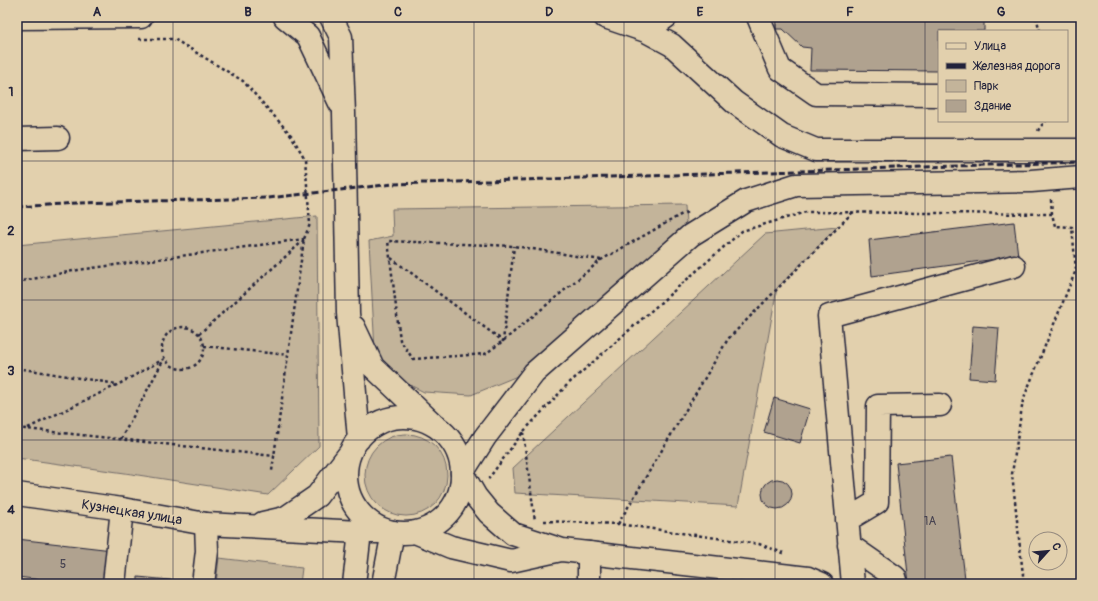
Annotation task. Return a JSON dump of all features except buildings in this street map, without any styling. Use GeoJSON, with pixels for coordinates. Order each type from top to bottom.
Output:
{"type":"FeatureCollection","features":[{"type":"Feature","properties":{"kind":"main road"},"geometry":{"type":"LineString","coordinates":[[17,18],[141,17]]}},
{"type":"Feature","properties":{"kind":"main road"},"geometry":{"type":"LineString","coordinates":[[285,17],[308,36],[344,113]]}},
{"type":"Feature","properties":{"kind":"main road"},"geometry":{"type":"LineString","coordinates":[[331,17],[341,37],[344,113],[348,313],[355,444],[347,467],[347,484],[353,501],[363,515],[376,526],[393,532],[415,532],[431,526],[444,517],[454,504],[461,489],[462,473],[460,460],[455,447],[448,436],[373,367],[348,313]]}},
{"type":"Feature","properties":{"kind":"main road"},"geometry":{"type":"LineString","coordinates":[[605,17],[646,32],[672,45],[734,102],[782,136],[816,150],[1081,150]]}},
{"type":"Feature","properties":{"kind":"main road"},"geometry":{"type":"LineString","coordinates":[[646,32],[666,17]]}},
{"type":"Feature","properties":{"kind":"main road"},"geometry":{"type":"LineString","coordinates":[[758,17],[780,69],[816,94],[938,95]]}},
{"type":"Feature","properties":{"kind":"main road"},"geometry":{"type":"LineString","coordinates":[[17,139],[58,138]]}},
{"type":"Feature","properties":{"kind":"main road"},"geometry":{"type":"LineString","coordinates":[[462,473],[485,437],[534,373],[691,235],[746,201],[796,185],[1031,181],[1081,177]]}},
{"type":"Feature","properties":{"kind":"main road"},"geometry":{"type":"LineString","coordinates":[[853,584],[829,316],[1014,266]]}},
{"type":"Feature","properties":{"kind":"main road"},"geometry":{"type":"LineString","coordinates":[[847,520],[877,502],[878,406],[940,405]]}},
{"type":"Feature","properties":{"kind":"main road"},"geometry":{"type":"LineString","coordinates":[[248,527],[285,518],[317,496],[355,444],[372,427],[387,419],[405,417],[422,419],[437,427]]}},
{"type":"Feature","properties":{"kind":"main road"},"geometry":{"type":"LineString","coordinates":[[462,473],[476,497],[489,513],[513,534],[562,550],[808,578],[822,584]]}},
{"type":"Feature","properties":{"kind":"main road","name":"Кузнецкая улица"},"geometry":{"type":"LineString","coordinates":[[17,494],[122,509],[206,524],[360,532],[393,532]]}},
{"type":"Feature","properties":{"kind":"main road"},"geometry":{"type":"LineString","coordinates":[[114,584],[122,509]]}},
{"type":"Feature","properties":{"kind":"main road"},"geometry":{"type":"LineString","coordinates":[[203,584],[207,551],[206,524]]}},
{"type":"Feature","properties":{"kind":"main road"},"geometry":{"type":"LineString","coordinates":[[354,584],[360,532]]}},
{"type":"Feature","properties":{"kind":"main road"},"geometry":{"type":"LineString","coordinates":[[383,584],[393,532]]}},
{"type":"Feature","properties":{"kind":"main road"},"geometry":{"type":"LineString","coordinates":[[415,532],[451,546],[511,561],[562,550]]}},
{"type":"Feature","properties":{"kind":"main road"},"geometry":{"type":"LineString","coordinates":[[849,545],[895,577],[897,584]]}},
{"type":"Feature","properties":{"kind":"main road"},"geometry":{"type":"LineString","coordinates":[[588,584],[589,552]]}},
{"type":"Feature","properties":{"kind":"path"},"geometry":{"type":"LineString","coordinates":[[1036,17],[1040,30]]}},
{"type":"Feature","properties":{"kind":"path"},"geometry":{"type":"LineString","coordinates":[[135,39],[174,39],[243,80],[291,135],[305,159],[310,224],[304,239],[272,470]]}},
{"type":"Feature","properties":{"kind":"path"},"geometry":{"type":"LineString","coordinates":[[1024,584],[1012,474],[1023,400],[1076,270],[1072,227],[1055,226],[1052,214],[1052,199]]}},
{"type":"Feature","properties":{"kind":"path"},"geometry":{"type":"LineString","coordinates":[[601,260],[514,246],[388,241],[400,340],[412,359],[485,354],[503,341],[601,260],[688,211]]}},
{"type":"Feature","properties":{"kind":"path"},"geometry":{"type":"LineString","coordinates":[[493,485],[489,478],[523,432],[568,384],[742,231],[806,212],[1052,214]]}},
{"type":"Feature","properties":{"kind":"path"},"geometry":{"type":"LineString","coordinates":[[618,524],[728,339],[853,212]]}},
{"type":"Feature","properties":{"kind":"path"},"geometry":{"type":"LineString","coordinates":[[17,282],[78,270],[304,239]]}},
{"type":"Feature","properties":{"kind":"path"},"geometry":{"type":"LineString","coordinates":[[198,334],[304,239]]}},
{"type":"Feature","properties":{"kind":"path"},"geometry":{"type":"LineString","coordinates":[[503,341],[514,246]]}},
{"type":"Feature","properties":{"kind":"path"},"geometry":{"type":"LineString","coordinates":[[390,258],[503,341]]}},
{"type":"Feature","properties":{"kind":"path"},"geometry":{"type":"LineString","coordinates":[[186,327],[193,329],[198,334],[204,346],[203,354],[200,360],[195,365],[182,369],[175,368],[169,364],[164,358],[162,352],[163,338],[167,333],[173,329],[186,327]]}},
{"type":"Feature","properties":{"kind":"path"},"geometry":{"type":"LineString","coordinates":[[204,346],[288,354]]}},
{"type":"Feature","properties":{"kind":"path"},"geometry":{"type":"LineString","coordinates":[[27,428],[119,384],[164,358]]}},
{"type":"Feature","properties":{"kind":"path"},"geometry":{"type":"LineString","coordinates":[[121,439],[164,358]]}},
{"type":"Feature","properties":{"kind":"path"},"geometry":{"type":"LineString","coordinates":[[17,368],[119,384]]}},
{"type":"Feature","properties":{"kind":"path"},"geometry":{"type":"LineString","coordinates":[[17,428],[274,456]]}},
{"type":"Feature","properties":{"kind":"path"},"geometry":{"type":"LineString","coordinates":[[523,432],[536,521]]}},
{"type":"Feature","properties":{"kind":"path"},"geometry":{"type":"LineString","coordinates":[[529,518],[536,521],[618,524],[759,544]]}},
{"type":"Feature","properties":{"kind":"green space"},"geometry":{"type":"Polygon","coordinates":[[[685,205],[686,225],[515,377],[471,395],[424,392],[394,377],[375,351],[369,241],[393,236],[392,209],[685,205]]]}},
{"type":"Feature","properties":{"kind":"green space"},"geometry":{"type":"Polygon","coordinates":[[[317,216],[319,446],[268,495],[17,458],[17,245],[317,216]]]}},
{"type":"Feature","properties":{"kind":"green space"},"geometry":{"type":"Polygon","coordinates":[[[837,227],[777,288],[738,506],[515,493],[513,468],[765,234],[837,227]]]}},
{"type":"Feature","properties":{"kind":"green space"},"geometry":{"type":"Polygon","coordinates":[[[406,434],[422,437],[435,446],[444,459],[447,475],[444,491],[435,504],[422,513],[406,516],[390,513],[377,504],[368,491],[365,475],[368,459],[377,446],[390,437],[406,434]]]}},
{"type":"Feature","properties":{"kind":"green space"},"geometry":{"type":"Polygon","coordinates":[[[219,558],[302,568],[300,584],[216,584],[219,558]]]}},
{"type":"Feature","properties":{"kind":"railway"},"geometry":{"type":"LineString","coordinates":[[17,207],[76,203],[268,198],[393,184],[1081,162]]}}]}
